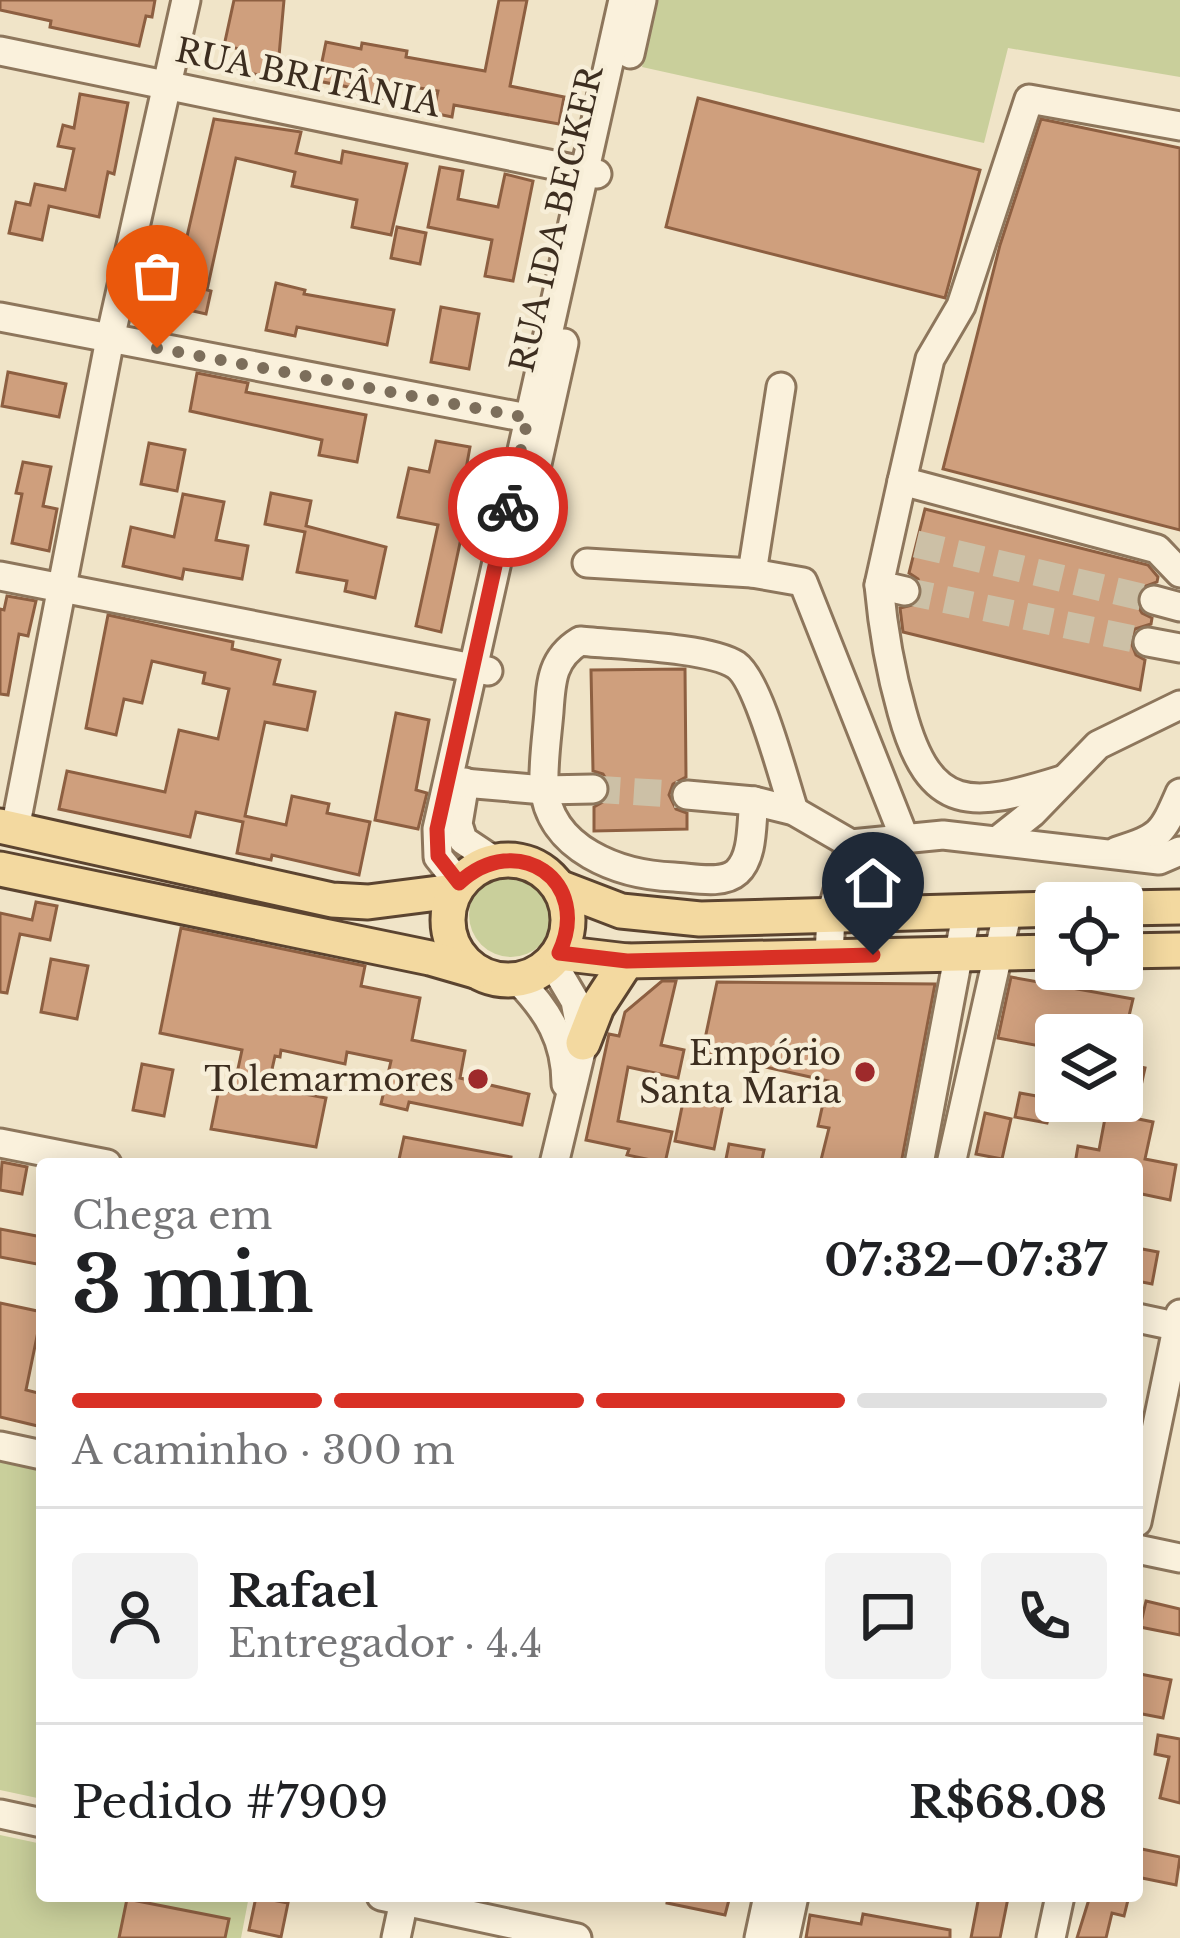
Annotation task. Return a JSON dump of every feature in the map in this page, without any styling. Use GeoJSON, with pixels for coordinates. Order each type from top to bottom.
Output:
{"type":"FeatureCollection","features":[{"type":"Feature","properties":{"kind":"main road"},"geometry":{"type":"LineString","coordinates":[[7,828],[332,900],[368,902],[457,887]]}},
{"type":"Feature","properties":{"kind":"main road"},"geometry":{"type":"LineString","coordinates":[[475,971],[459,956],[449,935],[448,913],[457,887],[475,868],[494,860],[531,864],[561,888],[605,906],[663,917],[1035,909]]}},
{"type":"Feature","properties":{"kind":"main road"},"geometry":{"type":"LineString","coordinates":[[0,869],[430,958],[496,980],[537,974],[555,958],[569,921],[561,888]]}},
{"type":"Feature","properties":{"kind":"main road"},"geometry":{"type":"LineString","coordinates":[[1143,908],[1180,908]]}},
{"type":"Feature","properties":{"kind":"main road"},"geometry":{"type":"LineString","coordinates":[[1143,951],[1180,950]]}},
{"type":"Feature","properties":{"kind":"main road"},"geometry":{"type":"LineString","coordinates":[[555,958],[627,961],[1035,952]]}},
{"type":"Feature","properties":{"kind":"main road"},"geometry":{"type":"LineString","coordinates":[[583,1042],[597,1007],[627,961]]}},
{"type":"Feature","properties":{"kind":"street"},"geometry":{"type":"LineString","coordinates":[[7,828],[186,0]]}},
{"type":"Feature","properties":{"kind":"street"},"geometry":{"type":"LineString","coordinates":[[593,173],[623,0]]}},
{"type":"Feature","properties":{"kind":"street","name":"RUA IDA BECKER"},"geometry":{"type":"LineString","coordinates":[[494,860],[463,840],[458,824],[480,669],[593,173],[642,0]]}},
{"type":"Feature","properties":{"kind":"street","name":"RUA BRITÂNIA"},"geometry":{"type":"LineString","coordinates":[[0,51],[593,173]]}},
{"type":"Feature","properties":{"kind":"street"},"geometry":{"type":"LineString","coordinates":[[1062,780],[984,799],[949,792],[926,776],[909,740],[890,666],[892,588],[887,537],[930,359],[961,306],[1029,99],[1180,126]]}},
{"type":"Feature","properties":{"kind":"street"},"geometry":{"type":"LineString","coordinates":[[0,316],[538,420]]}},
{"type":"Feature","properties":{"kind":"street"},"geometry":{"type":"LineString","coordinates":[[752,573],[782,387]]}},
{"type":"Feature","properties":{"kind":"street"},"geometry":{"type":"LineString","coordinates":[[902,481],[1157,549],[1180,573]]}},
{"type":"Feature","properties":{"kind":"street"},"geometry":{"type":"LineString","coordinates":[[887,537],[916,544]]}},
{"type":"Feature","properties":{"kind":"street"},"geometry":{"type":"LineString","coordinates":[[587,562],[752,573],[803,582],[904,837]]}},
{"type":"Feature","properties":{"kind":"street"},"geometry":{"type":"LineString","coordinates":[[0,576],[480,669],[437,829],[438,856],[457,887]]}},
{"type":"Feature","properties":{"kind":"street"},"geometry":{"type":"LineString","coordinates":[[754,801],[748,853],[738,871],[724,879],[642,876],[605,864],[562,834],[544,790],[551,676],[563,651],[580,641],[716,656],[739,667],[752,685],[794,812]]}},
{"type":"Feature","properties":{"kind":"street"},"geometry":{"type":"LineString","coordinates":[[1148,642],[1180,648]]}},
{"type":"Feature","properties":{"kind":"street"},"geometry":{"type":"LineString","coordinates":[[998,840],[1032,813],[1098,746],[1180,704]]}},
{"type":"Feature","properties":{"kind":"street"},"geometry":{"type":"LineString","coordinates":[[464,783],[593,789]]}},
{"type":"Feature","properties":{"kind":"street"},"geometry":{"type":"LineString","coordinates":[[1106,855],[1145,842],[1163,830],[1180,793]]}},
{"type":"Feature","properties":{"kind":"street"},"geometry":{"type":"LineString","coordinates":[[687,795],[754,801],[794,812],[851,844],[944,835],[1159,860],[1180,851]]}},
{"type":"Feature","properties":{"kind":"street"},"geometry":{"type":"LineString","coordinates":[[829,956],[831,915],[851,844]]}},
{"type":"Feature","properties":{"kind":"street"},"geometry":{"type":"LineString","coordinates":[[920,1158],[967,910]]}},
{"type":"Feature","properties":{"kind":"street"},"geometry":{"type":"LineString","coordinates":[[952,1158],[1007,910]]}},
{"type":"Feature","properties":{"kind":"street"},"geometry":{"type":"LineString","coordinates":[[555,958],[575,1001],[583,1042],[555,1158]]}},
{"type":"Feature","properties":{"kind":"street"},"geometry":{"type":"LineString","coordinates":[[518,980],[556,1028],[566,1065],[566,1106]]}},
{"type":"Feature","properties":{"kind":"street"},"geometry":{"type":"LineString","coordinates":[[0,1143],[76,1158]]}},
{"type":"Feature","properties":{"kind":"street"},"geometry":{"type":"LineString","coordinates":[[1143,1319],[1179,1322],[1143,1493]]}},
{"type":"Feature","properties":{"kind":"street"},"geometry":{"type":"LineString","coordinates":[[0,1446],[36,1454]]}},
{"type":"Feature","properties":{"kind":"street"},"geometry":{"type":"LineString","coordinates":[[1143,1550],[1180,1558]]}},
{"type":"Feature","properties":{"kind":"street"},"geometry":{"type":"LineString","coordinates":[[0,1814],[36,1822]]}},
{"type":"Feature","properties":{"kind":"street"},"geometry":{"type":"LineString","coordinates":[[396,1938],[397,1902]]}},
{"type":"Feature","properties":{"kind":"street"},"geometry":{"type":"LineString","coordinates":[[415,1902],[577,1938]]}},
{"type":"Feature","properties":{"kind":"street"},"geometry":{"type":"LineString","coordinates":[[759,1938],[767,1902]]}},
{"type":"Feature","properties":{"kind":"street"},"geometry":{"type":"LineString","coordinates":[[785,1938],[793,1902]]}},
{"type":"Feature","properties":{"kind":"street"},"geometry":{"type":"LineString","coordinates":[[1051,1938],[1059,1902]]}},
{"type":"Feature","properties":{"kind":"green space"},"geometry":{"type":"Polygon","coordinates":[[[657,0],[1180,0],[1180,77],[1008,48],[984,143],[642,67],[657,0]]]}},
{"type":"Feature","properties":{"kind":"green space"},"geometry":{"type":"Polygon","coordinates":[[[511,873],[541,885],[553,915],[541,945],[511,957],[481,945],[469,915],[481,885],[511,873]]]}},
{"type":"Feature","properties":{"kind":"green space"},"geometry":{"type":"Polygon","coordinates":[[[0,1457],[36,1465],[36,1798],[0,1790],[0,1457]]]}},
{"type":"Feature","properties":{"kind":"green space"},"geometry":{"type":"Polygon","coordinates":[[[0,1835],[36,1843],[36,1902],[248,1902],[241,1938],[0,1938],[0,1835]]]}},
{"type":"Feature","properties":{"kind":"building"},"geometry":{"type":"Polygon","coordinates":[[[0,0],[155,0],[139,46],[50,27],[51,21],[0,10],[0,0]]]}},
{"type":"Feature","properties":{"kind":"building"},"geometry":{"type":"Polygon","coordinates":[[[234,0],[284,0],[279,56],[268,55],[265,76],[237,71],[240,49],[224,46],[234,0]]]}},
{"type":"Feature","properties":{"kind":"building"},"geometry":{"type":"Polygon","coordinates":[[[499,0],[527,0],[510,86],[564,97],[559,124],[454,105],[452,117],[433,113],[438,91],[401,85],[397,103],[351,94],[353,88],[318,81],[326,42],[407,51],[406,57],[485,71],[499,0]]]}},
{"type":"Feature","properties":{"kind":"building"},"geometry":{"type":"Polygon","coordinates":[[[80,94],[128,103],[114,174],[108,172],[99,217],[49,206],[42,240],[9,233],[16,202],[30,205],[35,184],[65,190],[74,149],[58,146],[63,125],[74,128],[80,94]]]}},
{"type":"Feature","properties":{"kind":"building"},"geometry":{"type":"Polygon","coordinates":[[[698,98],[980,170],[945,298],[666,227],[698,98]]]}},
{"type":"Feature","properties":{"kind":"building"},"geometry":{"type":"Polygon","coordinates":[[[214,119],[301,132],[296,153],[341,163],[343,151],[407,164],[391,235],[352,227],[357,200],[292,186],[295,172],[236,158],[206,314],[171,306],[214,119]]]}},
{"type":"Feature","properties":{"kind":"building"},"geometry":{"type":"Polygon","coordinates":[[[1041,119],[1180,148],[1180,530],[943,469],[1000,245],[1041,119]]]}},
{"type":"Feature","properties":{"kind":"building"},"geometry":{"type":"Polygon","coordinates":[[[440,167],[463,171],[458,199],[498,207],[505,174],[533,181],[513,281],[485,276],[492,240],[428,227],[440,167]]]}},
{"type":"Feature","properties":{"kind":"building"},"geometry":{"type":"Polygon","coordinates":[[[397,227],[426,233],[420,264],[391,258],[397,227]]]}},
{"type":"Feature","properties":{"kind":"building"},"geometry":{"type":"Polygon","coordinates":[[[276,283],[305,290],[304,294],[394,310],[387,345],[297,327],[295,336],[266,330],[276,283]]]}},
{"type":"Feature","properties":{"kind":"building"},"geometry":{"type":"Polygon","coordinates":[[[441,307],[479,314],[469,369],[431,362],[441,307]]]}},
{"type":"Feature","properties":{"kind":"building"},"geometry":{"type":"Polygon","coordinates":[[[8,372],[66,384],[59,417],[2,406],[8,372]]]}},
{"type":"Feature","properties":{"kind":"building"},"geometry":{"type":"Polygon","coordinates":[[[197,373],[248,383],[246,392],[366,415],[357,462],[319,455],[322,440],[190,411],[197,373]]]}},
{"type":"Feature","properties":{"kind":"building"},"geometry":{"type":"Polygon","coordinates":[[[436,441],[470,447],[464,480],[473,482],[441,632],[416,626],[438,525],[398,517],[409,468],[429,472],[436,441]]]}},
{"type":"Feature","properties":{"kind":"building"},"geometry":{"type":"Polygon","coordinates":[[[149,443],[185,450],[177,491],[141,484],[149,443]]]}},
{"type":"Feature","properties":{"kind":"building"},"geometry":{"type":"Polygon","coordinates":[[[23,462],[51,467],[43,506],[57,509],[49,551],[12,543],[23,462]]]}},
{"type":"Feature","properties":{"kind":"building"},"geometry":{"type":"Polygon","coordinates":[[[271,493],[311,501],[306,526],[386,547],[375,598],[345,591],[347,581],[297,572],[305,532],[265,524],[271,493]]]}},
{"type":"Feature","properties":{"kind":"building"},"geometry":{"type":"Polygon","coordinates":[[[183,494],[224,502],[216,540],[248,546],[242,579],[184,569],[182,579],[123,566],[131,527],[174,537],[183,494]]]}},
{"type":"Feature","properties":{"kind":"building"},"geometry":{"type":"Polygon","coordinates":[[[925,509],[1148,565],[1157,582],[1141,588],[1136,603],[1152,618],[1151,624],[1135,629],[1130,640],[1136,655],[1145,660],[1140,690],[903,632],[900,608],[917,604],[923,594],[918,579],[909,573],[925,509]]]}},
{"type":"Feature","properties":{"kind":"building"},"geometry":{"type":"Polygon","coordinates":[[[7,596],[36,601],[28,636],[19,634],[8,695],[0,694],[0,609],[4,610],[7,596]]]}},
{"type":"Feature","properties":{"kind":"building"},"geometry":{"type":"Polygon","coordinates":[[[108,615],[233,642],[232,649],[280,660],[274,684],[315,692],[307,730],[265,722],[245,816],[286,825],[292,796],[329,804],[327,813],[370,822],[359,875],[272,855],[271,860],[237,853],[243,822],[196,812],[190,837],[59,809],[67,771],[165,792],[179,730],[218,739],[229,689],[203,683],[205,673],[152,661],[142,703],[124,699],[116,735],[86,728],[108,615]]]}},
{"type":"Feature","properties":{"kind":"building"},"geometry":{"type":"Polygon","coordinates":[[[685,669],[686,777],[673,784],[669,795],[676,809],[687,813],[687,829],[594,831],[594,807],[608,799],[611,787],[603,774],[593,771],[591,670],[685,669]]]}},
{"type":"Feature","properties":{"kind":"building"},"geometry":{"type":"Polygon","coordinates":[[[396,713],[429,720],[416,790],[427,793],[418,829],[375,820],[396,713]]]}},
{"type":"Feature","properties":{"kind":"building"},"geometry":{"type":"Polygon","coordinates":[[[36,902],[57,906],[50,940],[20,934],[7,993],[0,992],[0,913],[32,920],[36,902]]]}},
{"type":"Feature","properties":{"kind":"building"},"geometry":{"type":"Polygon","coordinates":[[[181,928],[365,966],[361,986],[420,998],[412,1040],[465,1051],[460,1078],[529,1094],[522,1125],[409,1102],[407,1110],[381,1104],[391,1061],[347,1052],[345,1064],[281,1050],[280,1057],[275,1056],[268,1087],[326,1098],[316,1147],[211,1129],[219,1089],[233,1092],[242,1050],[160,1033],[181,928]]]}},
{"type":"Feature","properties":{"kind":"building"},"geometry":{"type":"Polygon","coordinates":[[[51,959],[88,966],[77,1019],[41,1012],[51,959]]]}},
{"type":"Feature","properties":{"kind":"building"},"geometry":{"type":"Polygon","coordinates":[[[1011,977],[1035,981],[1035,990],[1083,990],[1133,999],[1129,1014],[1035,1014],[1035,1045],[998,1038],[1011,977]]]}},
{"type":"Feature","properties":{"kind":"building"},"geometry":{"type":"Polygon","coordinates":[[[662,981],[676,981],[661,1045],[684,1050],[678,1078],[628,1067],[618,1121],[672,1132],[666,1158],[627,1155],[629,1149],[586,1140],[609,1034],[619,1036],[625,1012],[662,981]]]}},
{"type":"Feature","properties":{"kind":"building"},"geometry":{"type":"Polygon","coordinates":[[[717,982],[935,984],[902,1158],[822,1158],[829,1128],[818,1126],[828,1081],[702,1053],[717,982]]]}},
{"type":"Feature","properties":{"kind":"building"},"geometry":{"type":"Polygon","coordinates":[[[142,1064],[173,1070],[164,1116],[133,1110],[142,1064]]]}},
{"type":"Feature","properties":{"kind":"building"},"geometry":{"type":"Polygon","coordinates":[[[1020,1093],[1035,1096],[1035,1121],[1015,1117],[1020,1093]]]}},
{"type":"Feature","properties":{"kind":"building"},"geometry":{"type":"Polygon","coordinates":[[[684,1097],[723,1105],[714,1149],[675,1141],[684,1097]]]}},
{"type":"Feature","properties":{"kind":"building"},"geometry":{"type":"Polygon","coordinates":[[[985,1113],[1011,1119],[1002,1158],[976,1154],[985,1113]]]}},
{"type":"Feature","properties":{"kind":"building"},"geometry":{"type":"Polygon","coordinates":[[[1104,1122],[1153,1122],[1145,1159],[1176,1165],[1170,1200],[1143,1194],[1143,1158],[1076,1158],[1078,1146],[1099,1150],[1104,1122]]]}},
{"type":"Feature","properties":{"kind":"building"},"geometry":{"type":"Polygon","coordinates":[[[404,1137],[511,1157],[511,1158],[399,1158],[404,1137]]]}},
{"type":"Feature","properties":{"kind":"building"},"geometry":{"type":"Polygon","coordinates":[[[729,1144],[764,1150],[762,1158],[726,1158],[729,1144]]]}},
{"type":"Feature","properties":{"kind":"building"},"geometry":{"type":"Polygon","coordinates":[[[2,1162],[27,1167],[22,1194],[0,1190],[2,1162]]]}},
{"type":"Feature","properties":{"kind":"building"},"geometry":{"type":"Polygon","coordinates":[[[0,1229],[36,1236],[36,1264],[0,1257],[0,1229]]]}},
{"type":"Feature","properties":{"kind":"building"},"geometry":{"type":"Polygon","coordinates":[[[1143,1249],[1158,1252],[1152,1284],[1143,1282],[1143,1249]]]}},
{"type":"Feature","properties":{"kind":"building"},"geometry":{"type":"Polygon","coordinates":[[[0,1303],[36,1311],[36,1341],[26,1390],[36,1392],[36,1426],[0,1417],[0,1303]]]}},
{"type":"Feature","properties":{"kind":"building"},"geometry":{"type":"Polygon","coordinates":[[[1146,1601],[1180,1609],[1180,1635],[1143,1628],[1146,1601]]]}},
{"type":"Feature","properties":{"kind":"building"},"geometry":{"type":"Polygon","coordinates":[[[1143,1675],[1171,1680],[1163,1718],[1143,1714],[1143,1675]]]}},
{"type":"Feature","properties":{"kind":"building"},"geometry":{"type":"Polygon","coordinates":[[[1158,1735],[1180,1739],[1180,1803],[1160,1798],[1169,1757],[1155,1754],[1158,1735]]]}},
{"type":"Feature","properties":{"kind":"building"},"geometry":{"type":"Polygon","coordinates":[[[1143,1849],[1180,1857],[1176,1885],[1143,1878],[1143,1849]]]}},
{"type":"Feature","properties":{"kind":"building"},"geometry":{"type":"Polygon","coordinates":[[[126,1902],[229,1919],[225,1938],[119,1938],[126,1902]]]}},
{"type":"Feature","properties":{"kind":"building"},"geometry":{"type":"Polygon","coordinates":[[[255,1902],[288,1903],[281,1937],[249,1930],[255,1902]]]}},
{"type":"Feature","properties":{"kind":"building"},"geometry":{"type":"Polygon","coordinates":[[[667,1902],[728,1902],[725,1915],[667,1902]]]}},
{"type":"Feature","properties":{"kind":"building"},"geometry":{"type":"Polygon","coordinates":[[[978,1902],[1007,1902],[1000,1938],[971,1938],[978,1902]]]}},
{"type":"Feature","properties":{"kind":"building"},"geometry":{"type":"Polygon","coordinates":[[[1088,1902],[1128,1902],[1124,1916],[1112,1913],[1106,1938],[1077,1938],[1088,1902]]]}},
{"type":"Feature","properties":{"kind":"building"},"geometry":{"type":"Polygon","coordinates":[[[863,1914],[950,1930],[950,1938],[806,1938],[810,1915],[861,1924],[863,1914]]]}},
{"type":"Feature","properties":{"kind":"tunnel"},"geometry":{"type":"LineString","coordinates":[[916,544],[1154,600]]}},
{"type":"Feature","properties":{"kind":"tunnel"},"geometry":{"type":"LineString","coordinates":[[905,591],[1148,642]]}},
{"type":"Feature","properties":{"kind":"tunnel"},"geometry":{"type":"LineString","coordinates":[[593,789],[687,795]]}},
{"type":"Feature","properties":{"kind":"way so far"},"geometry":{"type":"LineString","coordinates":[[157,348],[528,418],[508,507]]}},
{"type":"Feature","properties":{"kind":"place","name":"Empório Santa Maria"},"geometry":{"type":"Point","coordinates":[865,1072]}},
{"type":"Feature","properties":{"kind":"place","name":"Tolemarmores"},"geometry":{"type":"Point","coordinates":[478,1079]}},
{"type":"Feature","properties":{"kind":"route"},"geometry":{"type":"LineString","coordinates":[[508,507],[437,829],[438,856],[459,883],[475,868],[494,860],[519,860],[543,869],[561,888],[567,904],[569,921],[559,953],[627,961],[873,955]]}}]}
